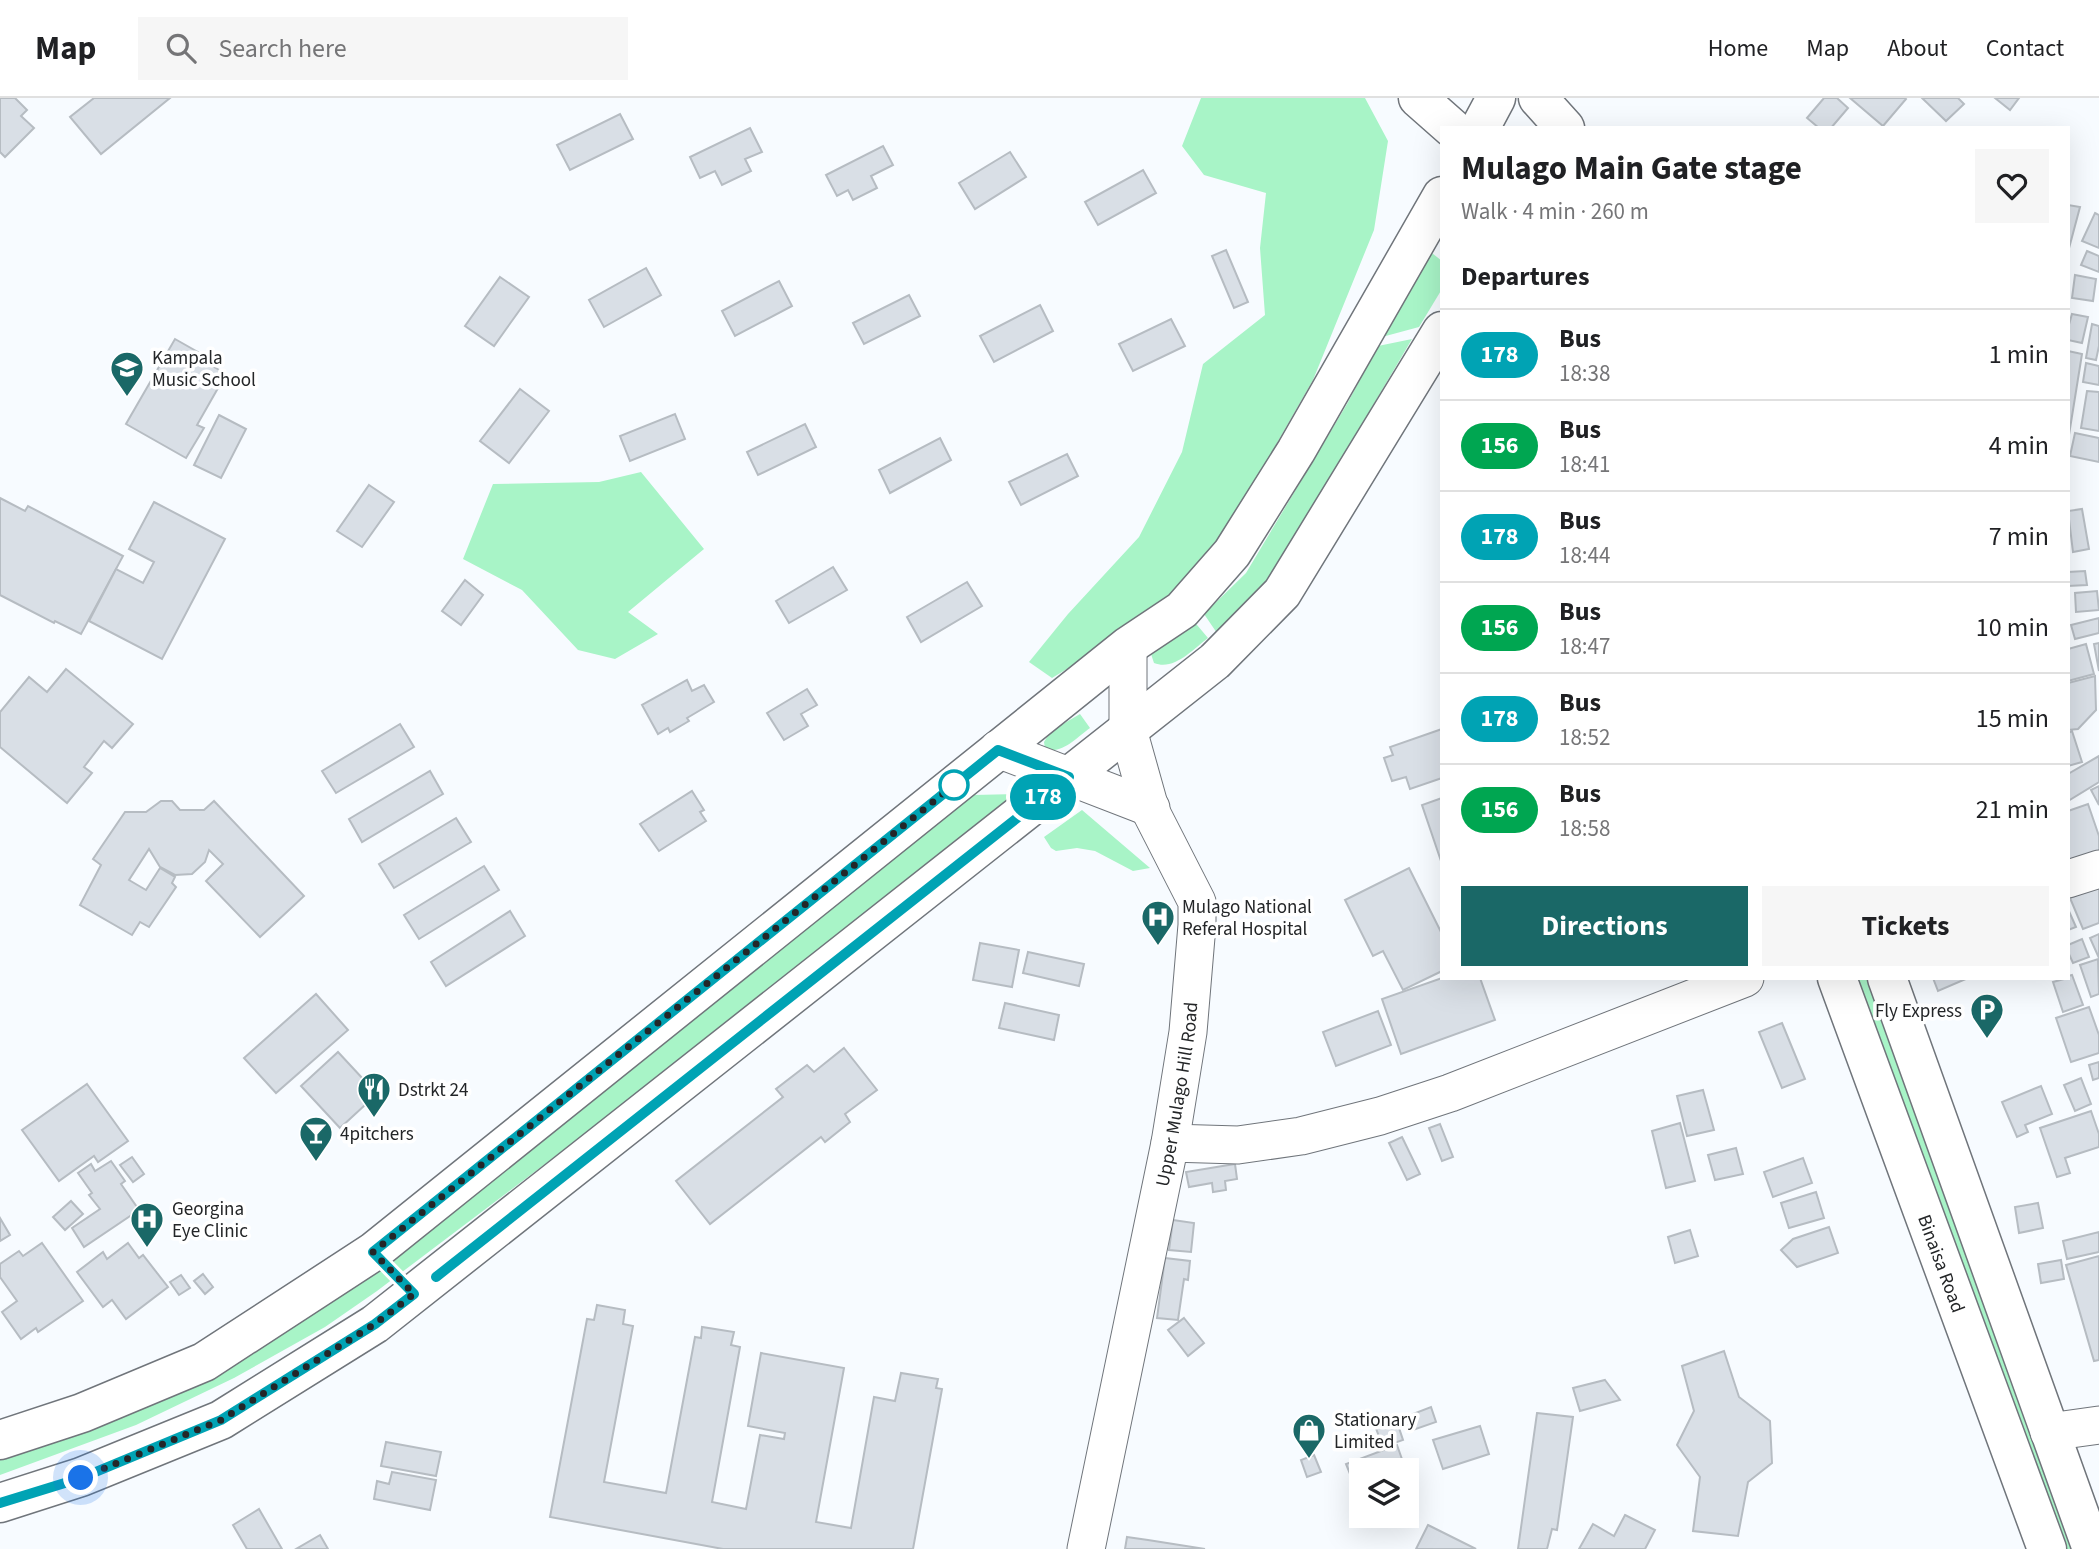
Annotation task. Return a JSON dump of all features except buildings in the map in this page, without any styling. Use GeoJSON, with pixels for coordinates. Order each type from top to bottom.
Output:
{"type":"FeatureCollection","features":[{"type":"Feature","properties":{"kind":"main road"},"geometry":{"type":"LineString","coordinates":[[1418,98],[1450,126]]}},
{"type":"Feature","properties":{"kind":"main road"},"geometry":{"type":"LineString","coordinates":[[1481,126],[1496,98]]}},
{"type":"Feature","properties":{"kind":"main road"},"geometry":{"type":"LineString","coordinates":[[1538,98],[1567,120]]}},
{"type":"Feature","properties":{"kind":"main road"},"geometry":{"type":"LineString","coordinates":[[0,1440],[82,1413],[204,1362],[373,1252],[1128,646],[1182,610],[1233,553],[1296,451],[1440,199]]}},
{"type":"Feature","properties":{"kind":"main road"},"geometry":{"type":"LineString","coordinates":[[0,1503],[81,1478],[221,1420],[375,1324],[1215,661],[1282,593],[1440,334]]}},
{"type":"Feature","properties":{"kind":"main road","name":"Binaisa Road"},"geometry":{"type":"LineString","coordinates":[[1839,980],[2047,1549]]}},
{"type":"Feature","properties":{"kind":"main road"},"geometry":{"type":"LineString","coordinates":[[1888,980],[2092,1549]]}},
{"type":"Feature","properties":{"kind":"main road"},"geometry":{"type":"LineString","coordinates":[[373,1252],[414,1294]]}},
{"type":"Feature","properties":{"kind":"street","name":"Upper Mulago Hill Road"},"geometry":{"type":"LineString","coordinates":[[1086,1549],[1170,1143],[1188,1032],[1198,911],[1194,896],[1151,808],[1128,730],[1128,646]]}},
{"type":"Feature","properties":{"kind":"street"},"geometry":{"type":"LineString","coordinates":[[998,750],[1151,808]]}},
{"type":"Feature","properties":{"kind":"street"},"geometry":{"type":"LineString","coordinates":[[2070,878],[2099,869]]}},
{"type":"Feature","properties":{"kind":"street"},"geometry":{"type":"LineString","coordinates":[[1170,1143],[1238,1145],[1301,1136],[1380,1116],[1450,1093],[1740,980]]}},
{"type":"Feature","properties":{"kind":"street"},"geometry":{"type":"LineString","coordinates":[[2049,1432],[2099,1425]]}},
{"type":"Feature","properties":{"kind":"green space"},"geometry":{"type":"Polygon","coordinates":[[[1201,98],[1365,98],[1388,141],[1374,230],[1313,380],[1217,548],[1156,615],[1052,678],[1029,662],[1068,614],[1139,537],[1182,452],[1203,364],[1265,315],[1260,248],[1266,193],[1204,175],[1182,146],[1201,98]]]}},
{"type":"Feature","properties":{"kind":"green space"},"geometry":{"type":"Polygon","coordinates":[[[1428,250],[1440,259],[1440,292],[1419,327],[1382,337],[1428,250]]]}},
{"type":"Feature","properties":{"kind":"green space"},"geometry":{"type":"Polygon","coordinates":[[[1412,339],[1285,555],[1258,596],[1219,636],[1204,614],[1246,573],[1347,404],[1378,346],[1412,339]]]}},
{"type":"Feature","properties":{"kind":"green space"},"geometry":{"type":"Polygon","coordinates":[[[641,472],[704,549],[628,612],[658,634],[615,659],[578,650],[522,590],[463,559],[493,484],[599,482],[641,472]]]}},
{"type":"Feature","properties":{"kind":"green space"},"geometry":{"type":"Polygon","coordinates":[[[1192,619],[1208,638],[1176,662],[1161,665],[1154,663],[1152,646],[1192,619]]]}},
{"type":"Feature","properties":{"kind":"green space"},"geometry":{"type":"Polygon","coordinates":[[[1080,714],[1090,728],[1057,750],[1045,749],[1044,742],[1051,731],[1080,714]]]}},
{"type":"Feature","properties":{"kind":"green space"},"geometry":{"type":"Polygon","coordinates":[[[1019,794],[954,842],[664,1074],[377,1291],[325,1327],[234,1378],[136,1425],[0,1475],[0,1457],[164,1393],[973,795],[1019,794]]]}},
{"type":"Feature","properties":{"kind":"green space"},"geometry":{"type":"Polygon","coordinates":[[[1082,810],[1150,868],[1133,871],[1095,851],[1077,848],[1056,851],[1051,848],[1044,837],[1082,810]]]}},
{"type":"Feature","properties":{"kind":"green space"},"geometry":{"type":"Polygon","coordinates":[[[1851,980],[1869,980],[1917,1104],[2079,1549],[2058,1549],[1851,980]]]}},
{"type":"Feature","properties":{"kind":"bus line","name":"178"},"geometry":{"type":"LineString","coordinates":[[0,1503],[81,1478],[221,1420],[375,1324],[414,1294],[373,1252],[998,750],[1069,777],[436,1277]]}},
{"type":"Feature","properties":{"kind":"place","name":"Kampala Music School"},"geometry":{"type":"Point","coordinates":[127,398]}},
{"type":"Feature","properties":{"kind":"place","name":"Mulago National Referal Hospital"},"geometry":{"type":"Point","coordinates":[1158,947]}},
{"type":"Feature","properties":{"kind":"place","name":"Fly Express"},"geometry":{"type":"Point","coordinates":[1987,1040]}},
{"type":"Feature","properties":{"kind":"place","name":"Dstrkt 24"},"geometry":{"type":"Point","coordinates":[374,1119]}},
{"type":"Feature","properties":{"kind":"place","name":"4pitchers"},"geometry":{"type":"Point","coordinates":[316,1163]}},
{"type":"Feature","properties":{"kind":"place","name":"Georgina Eye Clinic"},"geometry":{"type":"Point","coordinates":[147,1249]}},
{"type":"Feature","properties":{"kind":"place","name":"Stationary Limited"},"geometry":{"type":"Point","coordinates":[1309,1460]}},
{"type":"Feature","properties":{"kind":"route"},"geometry":{"type":"LineString","coordinates":[[81,1478],[221,1420],[375,1324],[414,1294],[373,1252],[954,785]]}}]}
